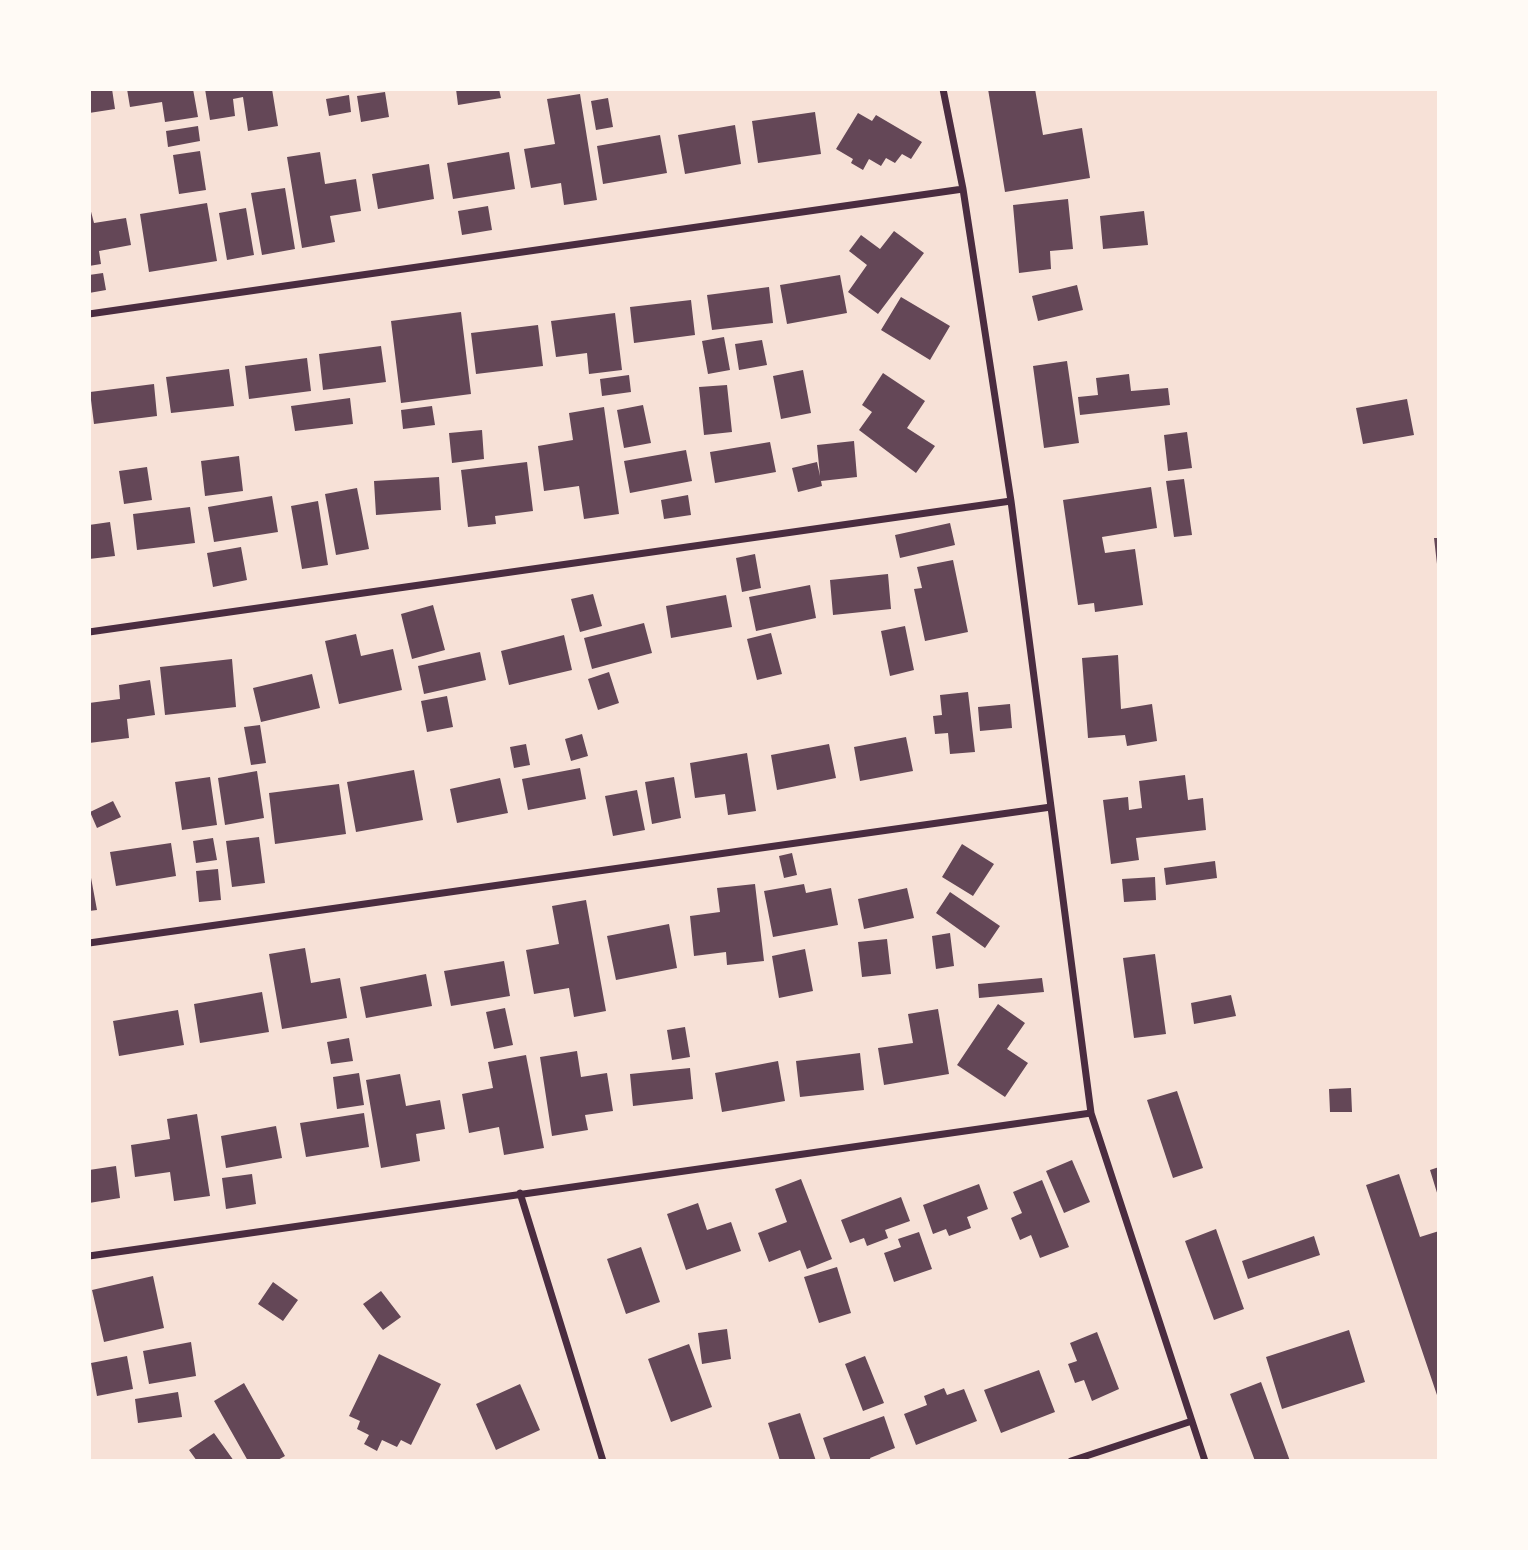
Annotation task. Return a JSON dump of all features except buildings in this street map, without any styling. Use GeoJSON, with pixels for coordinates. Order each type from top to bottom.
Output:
{"type":"FeatureCollection","features":[{"type":"Feature","properties":{"kind":"street"},"geometry":{"type":"LineString","coordinates":[[943,89],[964,189],[1011,501],[1091,1113],[1205,1461]]}},
{"type":"Feature","properties":{"kind":"street"},"geometry":{"type":"LineString","coordinates":[[89,314],[964,189]]}},
{"type":"Feature","properties":{"kind":"street"},"geometry":{"type":"LineString","coordinates":[[89,632],[1011,501]]}},
{"type":"Feature","properties":{"kind":"street"},"geometry":{"type":"LineString","coordinates":[[89,943],[1051,807]]}},
{"type":"Feature","properties":{"kind":"street"},"geometry":{"type":"LineString","coordinates":[[89,1256],[1091,1113]]}},
{"type":"Feature","properties":{"kind":"street"},"geometry":{"type":"LineString","coordinates":[[520,1193],[603,1461]]}},
{"type":"Feature","properties":{"kind":"street"},"geometry":{"type":"LineString","coordinates":[[1071,1461],[1192,1421]]}}]}
